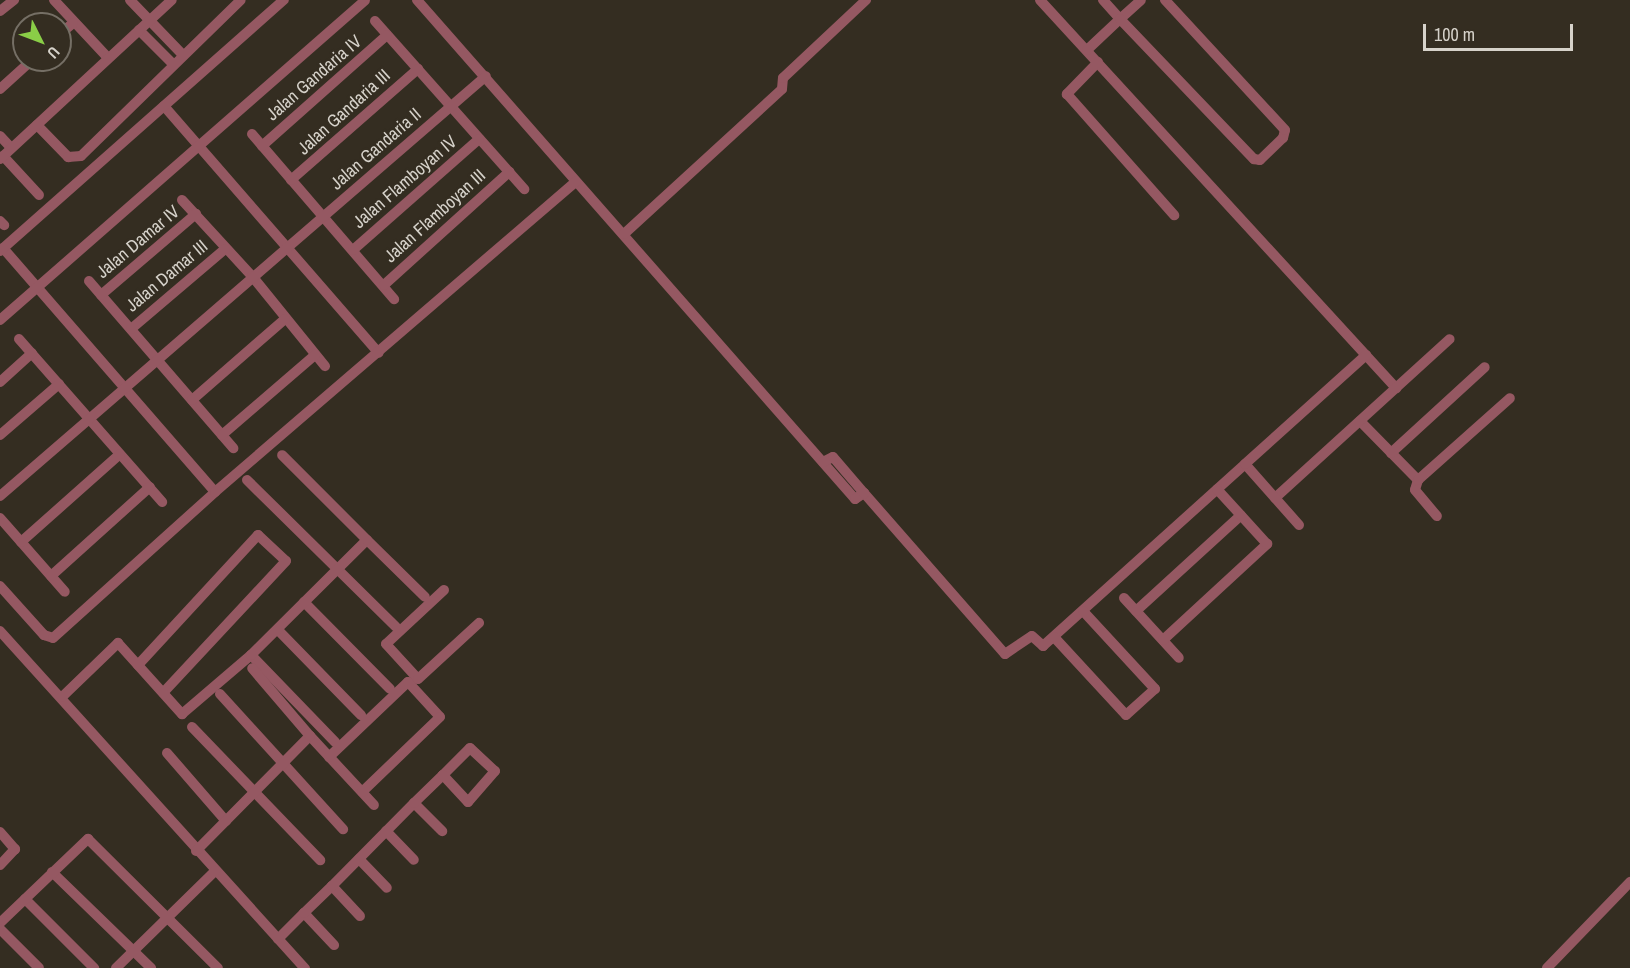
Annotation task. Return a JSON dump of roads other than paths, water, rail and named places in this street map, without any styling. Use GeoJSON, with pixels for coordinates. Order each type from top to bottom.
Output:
{"type":"FeatureCollection","features":[{"type":"Feature","properties":{"kind":"street"},"geometry":{"type":"LineString","coordinates":[[0,11],[14,0]]}},
{"type":"Feature","properties":{"kind":"street"},"geometry":{"type":"LineString","coordinates":[[130,0],[183,55]]}},
{"type":"Feature","properties":{"kind":"street"},"geometry":{"type":"LineString","coordinates":[[5,154],[172,0]]}},
{"type":"Feature","properties":{"kind":"street"},"geometry":{"type":"LineString","coordinates":[[37,124],[68,157],[81,156],[241,0]]}},
{"type":"Feature","properties":{"kind":"street"},"geometry":{"type":"LineString","coordinates":[[215,492],[1,250],[284,0]]}},
{"type":"Feature","properties":{"kind":"street"},"geometry":{"type":"LineString","coordinates":[[0,320],[364,0]]}},
{"type":"Feature","properties":{"kind":"street"},"geometry":{"type":"LineString","coordinates":[[417,0],[855,499],[864,494],[1005,654],[1032,636],[1043,646],[1054,637],[1366,355]]}},
{"type":"Feature","properties":{"kind":"street"},"geometry":{"type":"LineString","coordinates":[[624,234],[782,89],[783,78],[866,0]]}},
{"type":"Feature","properties":{"kind":"street"},"geometry":{"type":"LineString","coordinates":[[1040,0],[1396,388]]}},
{"type":"Feature","properties":{"kind":"street"},"geometry":{"type":"LineString","coordinates":[[1103,0],[1254,159],[1260,160],[1283,138],[1285,130],[1165,0]]}},
{"type":"Feature","properties":{"kind":"street"},"geometry":{"type":"LineString","coordinates":[[1087,50],[1141,0]]}},
{"type":"Feature","properties":{"kind":"street"},"geometry":{"type":"LineString","coordinates":[[56,1],[73,23],[108,58]]}},
{"type":"Feature","properties":{"kind":"street"},"geometry":{"type":"LineString","coordinates":[[375,21],[524,189]]}},
{"type":"Feature","properties":{"kind":"street"},"geometry":{"type":"LineString","coordinates":[[140,30],[173,64]]}},
{"type":"Feature","properties":{"kind":"street","name":"Jalan Gandaria IV"},"geometry":{"type":"LineString","coordinates":[[262,146],[387,36]]}},
{"type":"Feature","properties":{"kind":"street"},"geometry":{"type":"LineString","coordinates":[[1098,62],[1067,94],[1174,215]]}},
{"type":"Feature","properties":{"kind":"street","name":"Jalan Gandaria III"},"geometry":{"type":"LineString","coordinates":[[291,180],[418,69]]}},
{"type":"Feature","properties":{"kind":"street"},"geometry":{"type":"LineString","coordinates":[[0,89],[19,72]]}},
{"type":"Feature","properties":{"kind":"street","name":"Jalan Gandaria II"},"geometry":{"type":"LineString","coordinates":[[0,496],[91,420],[252,276],[324,218],[486,76]]}},
{"type":"Feature","properties":{"kind":"street"},"geometry":{"type":"LineString","coordinates":[[164,106],[379,353]]}},
{"type":"Feature","properties":{"kind":"street"},"geometry":{"type":"LineString","coordinates":[[252,134],[394,298]]}},
{"type":"Feature","properties":{"kind":"street"},"geometry":{"type":"LineString","coordinates":[[0,136],[5,154],[39,195]]}},
{"type":"Feature","properties":{"kind":"street","name":"Jalan Flamboyan IV"},"geometry":{"type":"LineString","coordinates":[[353,250],[479,139]]}},
{"type":"Feature","properties":{"kind":"street","name":"Jalan Flamboyan III"},"geometry":{"type":"LineString","coordinates":[[384,285],[509,172]]}},
{"type":"Feature","properties":{"kind":"street"},"geometry":{"type":"LineString","coordinates":[[0,586],[44,635],[53,638],[215,492],[576,182]]}},
{"type":"Feature","properties":{"kind":"street"},"geometry":{"type":"LineString","coordinates":[[182,200],[252,276],[325,366]]}},
{"type":"Feature","properties":{"kind":"street","name":"Jalan Damar IV"},"geometry":{"type":"LineString","coordinates":[[101,295],[196,214]]}},
{"type":"Feature","properties":{"kind":"street","name":"Jalan Damar III"},"geometry":{"type":"LineString","coordinates":[[130,329],[225,249]]}},
{"type":"Feature","properties":{"kind":"street"},"geometry":{"type":"LineString","coordinates":[[89,281],[159,359],[233,448]]}},
{"type":"Feature","properties":{"kind":"street"},"geometry":{"type":"LineString","coordinates":[[192,400],[285,319]]}},
{"type":"Feature","properties":{"kind":"street"},"geometry":{"type":"LineString","coordinates":[[19,339],[162,502]]}},
{"type":"Feature","properties":{"kind":"street"},"geometry":{"type":"LineString","coordinates":[[1275,498],[1450,339]]}},
{"type":"Feature","properties":{"kind":"street"},"geometry":{"type":"LineString","coordinates":[[0,382],[32,353]]}},
{"type":"Feature","properties":{"kind":"street"},"geometry":{"type":"LineString","coordinates":[[222,435],[315,354]]}},
{"type":"Feature","properties":{"kind":"street"},"geometry":{"type":"LineString","coordinates":[[1391,453],[1485,367]]}},
{"type":"Feature","properties":{"kind":"street"},"geometry":{"type":"LineString","coordinates":[[0,435],[59,384]]}},
{"type":"Feature","properties":{"kind":"street"},"geometry":{"type":"LineString","coordinates":[[1437,516],[1414,490],[1418,480],[1510,398]]}},
{"type":"Feature","properties":{"kind":"street"},"geometry":{"type":"LineString","coordinates":[[1360,421],[1418,480]]}},
{"type":"Feature","properties":{"kind":"street"},"geometry":{"type":"LineString","coordinates":[[21,542],[120,454]]}},
{"type":"Feature","properties":{"kind":"street"},"geometry":{"type":"LineString","coordinates":[[282,455],[425,597]]}},
{"type":"Feature","properties":{"kind":"street"},"geometry":{"type":"LineString","coordinates":[[1245,464],[1299,525]]}},
{"type":"Feature","properties":{"kind":"street"},"geometry":{"type":"LineString","coordinates":[[247,480],[396,627]]}},
{"type":"Feature","properties":{"kind":"street"},"geometry":{"type":"LineString","coordinates":[[51,576],[150,487]]}},
{"type":"Feature","properties":{"kind":"street"},"geometry":{"type":"LineString","coordinates":[[1163,640],[1267,544],[1217,489]]}},
{"type":"Feature","properties":{"kind":"street"},"geometry":{"type":"LineString","coordinates":[[1136,611],[1240,515]]}},
{"type":"Feature","properties":{"kind":"street"},"geometry":{"type":"LineString","coordinates":[[0,518],[65,592]]}},
{"type":"Feature","properties":{"kind":"street"},"geometry":{"type":"LineString","coordinates":[[138,665],[258,535],[286,561],[163,693]]}},
{"type":"Feature","properties":{"kind":"street"},"geometry":{"type":"LineString","coordinates":[[62,697],[118,643],[182,714],[278,630],[367,540]]}},
{"type":"Feature","properties":{"kind":"street"},"geometry":{"type":"LineString","coordinates":[[362,792],[440,717],[386,644],[444,590]]}},
{"type":"Feature","properties":{"kind":"street"},"geometry":{"type":"LineString","coordinates":[[1124,598],[1179,658]]}},
{"type":"Feature","properties":{"kind":"street"},"geometry":{"type":"LineString","coordinates":[[304,602],[390,689]]}},
{"type":"Feature","properties":{"kind":"street"},"geometry":{"type":"LineString","coordinates":[[1054,637],[1126,716],[1155,689],[1083,611]]}},
{"type":"Feature","properties":{"kind":"street"},"geometry":{"type":"LineString","coordinates":[[329,757],[479,622]]}},
{"type":"Feature","properties":{"kind":"street"},"geometry":{"type":"LineString","coordinates":[[278,630],[361,715]]}},
{"type":"Feature","properties":{"kind":"street"},"geometry":{"type":"LineString","coordinates":[[0,631],[62,697],[196,851],[305,968]]}},
{"type":"Feature","properties":{"kind":"street"},"geometry":{"type":"LineString","coordinates":[[251,655],[334,742]]}},
{"type":"Feature","properties":{"kind":"street"},"geometry":{"type":"LineString","coordinates":[[252,668],[310,736],[374,804]]}},
{"type":"Feature","properties":{"kind":"street"},"geometry":{"type":"LineString","coordinates":[[220,694],[343,829]]}},
{"type":"Feature","properties":{"kind":"street"},"geometry":{"type":"LineString","coordinates":[[192,727],[253,793],[320,860]]}},
{"type":"Feature","properties":{"kind":"street"},"geometry":{"type":"LineString","coordinates":[[196,851],[310,736]]}},
{"type":"Feature","properties":{"kind":"street"},"geometry":{"type":"LineString","coordinates":[[278,939],[470,748],[495,771],[468,802],[443,775]]}},
{"type":"Feature","properties":{"kind":"street"},"geometry":{"type":"LineString","coordinates":[[167,753],[226,821]]}},
{"type":"Feature","properties":{"kind":"street"},"geometry":{"type":"LineString","coordinates":[[414,803],[442,831]]}},
{"type":"Feature","properties":{"kind":"street"},"geometry":{"type":"LineString","coordinates":[[386,831],[414,860]]}},
{"type":"Feature","properties":{"kind":"street"},"geometry":{"type":"LineString","coordinates":[[0,832],[15,849],[0,865]]}},
{"type":"Feature","properties":{"kind":"street"},"geometry":{"type":"LineString","coordinates":[[0,923],[88,838],[218,968]]}},
{"type":"Feature","properties":{"kind":"street"},"geometry":{"type":"LineString","coordinates":[[359,859],[387,888]]}},
{"type":"Feature","properties":{"kind":"street"},"geometry":{"type":"LineString","coordinates":[[116,968],[215,871]]}},
{"type":"Feature","properties":{"kind":"street"},"geometry":{"type":"LineString","coordinates":[[52,872],[151,968]]}},
{"type":"Feature","properties":{"kind":"street"},"geometry":{"type":"LineString","coordinates":[[1547,968],[1630,882]]}},
{"type":"Feature","properties":{"kind":"street"},"geometry":{"type":"LineString","coordinates":[[332,886],[360,916]]}},
{"type":"Feature","properties":{"kind":"street"},"geometry":{"type":"LineString","coordinates":[[25,899],[94,968]]}},
{"type":"Feature","properties":{"kind":"street"},"geometry":{"type":"LineString","coordinates":[[304,913],[334,945]]}},
{"type":"Feature","properties":{"kind":"street"},"geometry":{"type":"LineString","coordinates":[[0,929],[39,968]]}}]}
